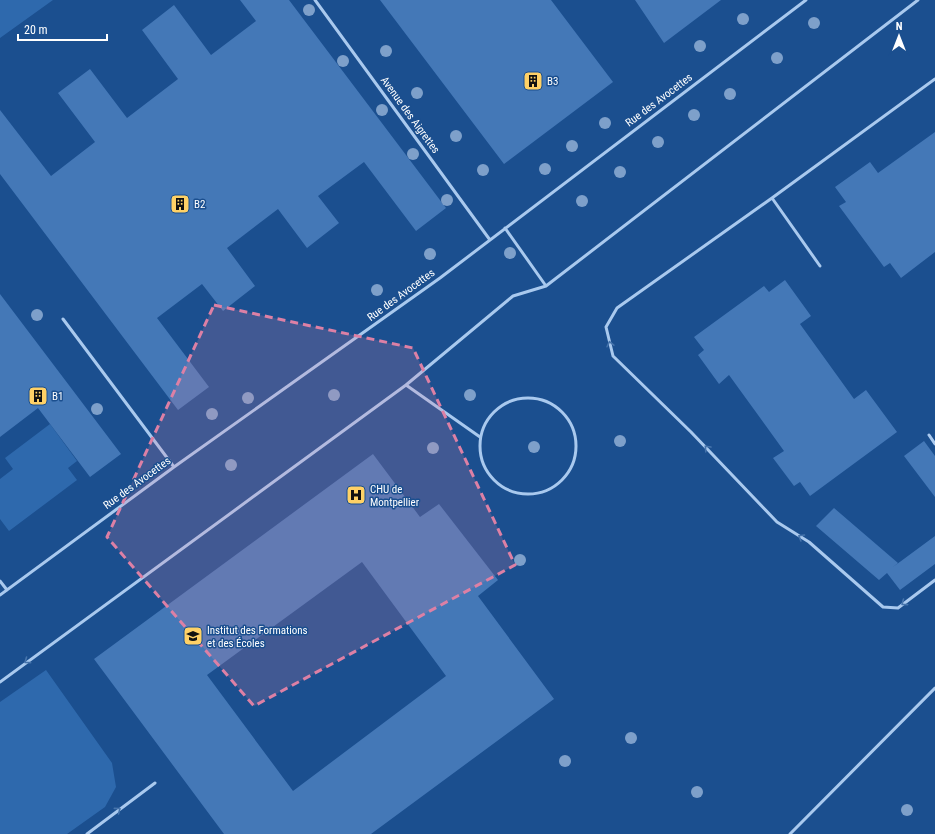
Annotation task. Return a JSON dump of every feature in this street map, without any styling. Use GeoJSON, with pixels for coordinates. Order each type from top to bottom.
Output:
{"type":"FeatureCollection","features":[{"type":"Feature","properties":{"kind":"lane","name":"Avenue des Aigrettes"},"geometry":{"type":"LineString","coordinates":[[315,0],[490,240]]}},
{"type":"Feature","properties":{"kind":"lane","name":"Rue des Avocettes"},"geometry":{"type":"LineString","coordinates":[[0,595],[174,467],[440,278],[806,0]]}},
{"type":"Feature","properties":{"kind":"lane"},"geometry":{"type":"LineString","coordinates":[[0,682],[406,385],[513,296],[546,286],[918,0]]}},
{"type":"Feature","properties":{"kind":"lane"},"geometry":{"type":"LineString","coordinates":[[935,79],[772,198],[617,308],[606,328],[613,356],[691,432],[777,522],[809,542],[883,607],[898,608],[935,580]]}},
{"type":"Feature","properties":{"kind":"lane"},"geometry":{"type":"LineString","coordinates":[[772,198],[820,266]]}},
{"type":"Feature","properties":{"kind":"lane"},"geometry":{"type":"LineString","coordinates":[[505,228],[546,286]]}},
{"type":"Feature","properties":{"kind":"lane"},"geometry":{"type":"LineString","coordinates":[[63,319],[174,467]]}},
{"type":"Feature","properties":{"kind":"lane"},"geometry":{"type":"LineString","coordinates":[[406,385],[480,437]]}},
{"type":"Feature","properties":{"kind":"lane"},"geometry":{"type":"LineString","coordinates":[[522,398],[537,398],[552,403],[564,413],[572,426],[576,440],[576,455],[570,471],[558,483],[544,491],[528,494],[511,491],[497,482],[490,474],[480,454],[480,437],[485,423],[495,411],[507,402],[522,398]]}},
{"type":"Feature","properties":{"kind":"lane"},"geometry":{"type":"LineString","coordinates":[[929,435],[935,444]]}},
{"type":"Feature","properties":{"kind":"lane"},"geometry":{"type":"LineString","coordinates":[[0,581],[6,590]]}},
{"type":"Feature","properties":{"kind":"lane"},"geometry":{"type":"LineString","coordinates":[[790,834],[935,688]]}},
{"type":"Feature","properties":{"kind":"lane"},"geometry":{"type":"LineString","coordinates":[[87,834],[155,783]]}},
{"type":"Feature","properties":{"kind":"highlighted area"},"geometry":{"type":"Polygon","coordinates":[[[214,305],[413,348],[515,565],[254,706],[107,537],[214,305]]]}},
{"type":"Feature","properties":{"kind":"shaded area"},"geometry":{"type":"Polygon","coordinates":[[[0,0],[53,0],[0,38],[0,0]]]}},
{"type":"Feature","properties":{"kind":"shaded area"},"geometry":{"type":"Polygon","coordinates":[[[50,424],[77,461],[68,468],[77,480],[9,531],[0,519],[0,479],[13,469],[5,458],[50,424]]]}},
{"type":"Feature","properties":{"kind":"shaded area"},"geometry":{"type":"Polygon","coordinates":[[[46,670],[112,763],[116,787],[105,807],[67,834],[0,834],[0,702],[46,670]]]}},
{"type":"Feature","properties":{"kind":"building","name":"B2"},"geometry":{"type":"Polygon","coordinates":[[[240,0],[289,0],[446,208],[416,231],[364,162],[318,196],[339,223],[307,248],[278,209],[227,248],[255,286],[223,311],[202,284],[157,318],[209,387],[178,410],[0,174],[0,110],[51,176],[95,142],[58,93],[90,69],[127,118],[178,79],[142,30],[174,5],[211,55],[256,21],[240,0]]]}},
{"type":"Feature","properties":{"kind":"building","name":"B3"},"geometry":{"type":"Polygon","coordinates":[[[380,0],[551,0],[613,82],[504,164],[380,0]]]}},
{"type":"Feature","properties":{"kind":"building"},"geometry":{"type":"Polygon","coordinates":[[[635,0],[721,0],[664,43],[635,0]]]}},
{"type":"Feature","properties":{"kind":"building"},"geometry":{"type":"Polygon","coordinates":[[[935,132],[935,252],[901,278],[890,263],[884,267],[839,206],[846,202],[835,187],[870,162],[878,173],[935,132]]]}},
{"type":"Feature","properties":{"kind":"building"},"geometry":{"type":"Polygon","coordinates":[[[785,280],[811,316],[800,324],[854,399],[866,390],[897,432],[810,496],[800,482],[794,486],[773,458],[784,451],[729,375],[719,384],[698,355],[704,350],[694,337],[764,286],[769,292],[785,280]]]}},
{"type":"Feature","properties":{"kind":"building","name":"B1"},"geometry":{"type":"Polygon","coordinates":[[[0,294],[121,454],[90,477],[38,408],[0,437],[0,294]]]}},
{"type":"Feature","properties":{"kind":"building"},"geometry":{"type":"Polygon","coordinates":[[[924,441],[935,456],[935,497],[904,456],[924,441]]]}},
{"type":"Feature","properties":{"kind":"building","name":"Institut des Formations et des Écoles"},"geometry":{"type":"Polygon","coordinates":[[[373,454],[420,517],[439,504],[498,580],[478,596],[554,699],[371,834],[224,834],[94,659],[373,454]],[[362,562],[207,675],[293,791],[446,676],[362,562]]]}},
{"type":"Feature","properties":{"kind":"building"},"geometry":{"type":"Polygon","coordinates":[[[834,508],[898,563],[893,567],[935,536],[935,564],[900,590],[887,573],[879,580],[816,526],[834,508]]]}},
{"type":"Feature","properties":{"kind":"place","name":"B3"},"geometry":{"type":"Point","coordinates":[533,81]}},
{"type":"Feature","properties":{"kind":"place","name":"B2"},"geometry":{"type":"Point","coordinates":[180,204]}},
{"type":"Feature","properties":{"kind":"place","name":"B1"},"geometry":{"type":"Point","coordinates":[38,396]}},
{"type":"Feature","properties":{"kind":"place","name":"CHU de Montpellier"},"geometry":{"type":"Point","coordinates":[356,495]}},
{"type":"Feature","properties":{"kind":"place","name":"Institut des Formations et des Écoles"},"geometry":{"type":"Point","coordinates":[193,636]}}]}
